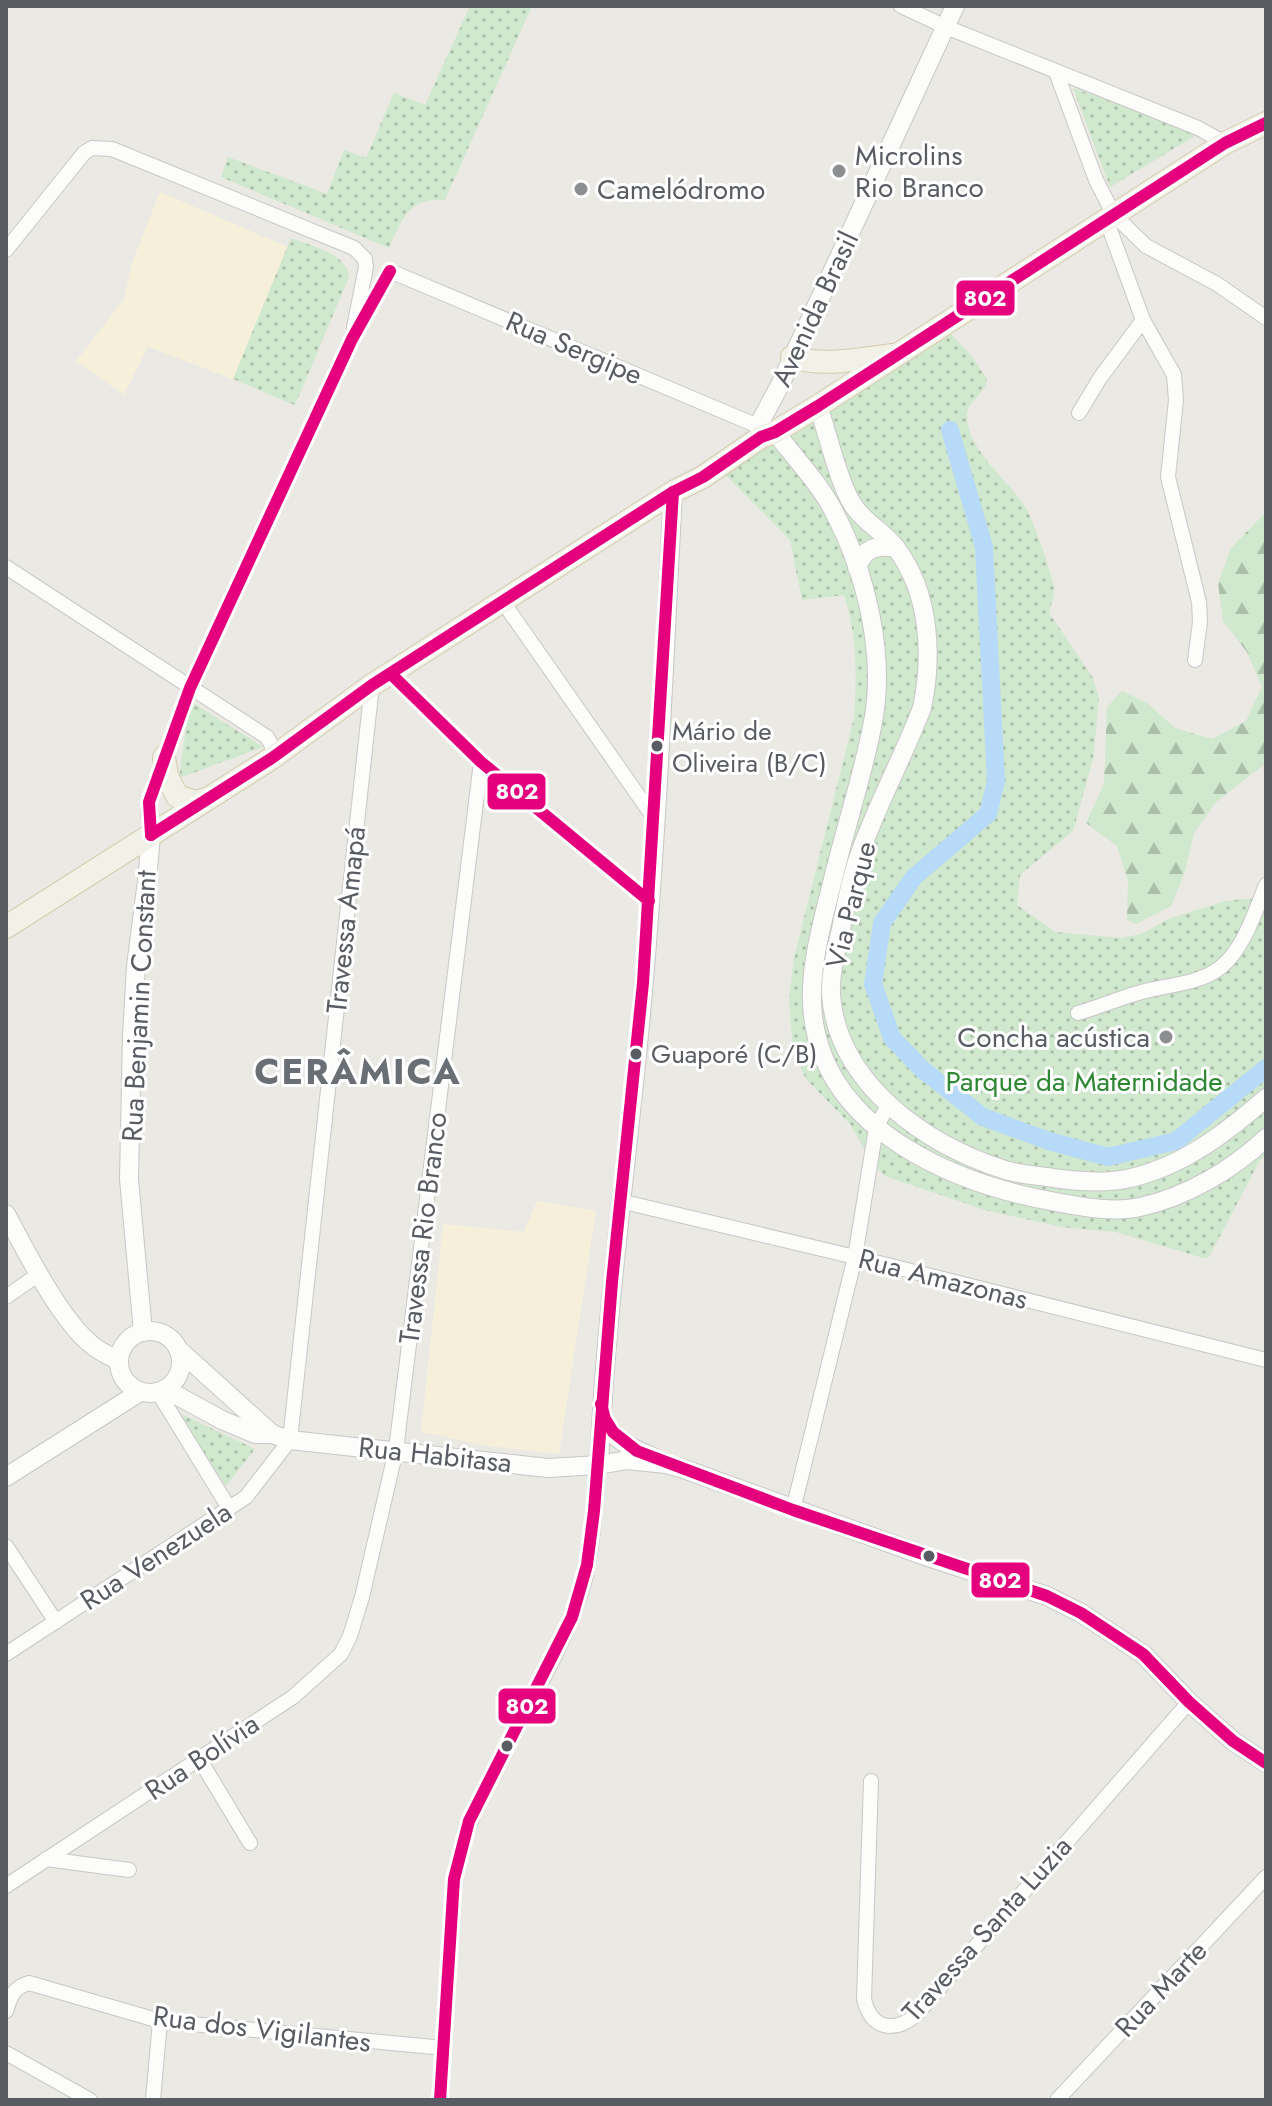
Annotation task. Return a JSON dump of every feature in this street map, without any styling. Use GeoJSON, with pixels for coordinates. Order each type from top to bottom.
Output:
{"type":"FeatureCollection","features":[{"type":"Feature","properties":{"kind":"main road"},"geometry":{"type":"LineString","coordinates":[[6,927],[272,758],[382,680],[673,492],[703,477],[765,427],[818,406],[1225,143],[1266,123]]}},
{"type":"Feature","properties":{"kind":"main road"},"geometry":{"type":"LineString","coordinates":[[792,357],[812,363],[830,363],[898,354]]}},
{"type":"Feature","properties":{"kind":"main road"},"geometry":{"type":"LineString","coordinates":[[164,757],[167,776],[177,796],[195,802],[206,799]]}},
{"type":"Feature","properties":{"kind":"street"},"geometry":{"type":"LineString","coordinates":[[901,6],[1198,128],[1225,143]]}},
{"type":"Feature","properties":{"kind":"street","name":"Avenida Brasil"},"geometry":{"type":"LineString","coordinates":[[765,427],[792,357],[955,6]]}},
{"type":"Feature","properties":{"kind":"street"},"geometry":{"type":"LineString","coordinates":[[1056,72],[1110,217],[1143,320],[1174,375],[1176,400],[1168,477],[1199,602],[1195,660]]}},
{"type":"Feature","properties":{"kind":"street","name":"Rua Benjamin Constant"},"geometry":{"type":"LineString","coordinates":[[6,250],[84,153],[92,148],[112,149],[354,248],[365,259],[366,278],[352,339]]}},
{"type":"Feature","properties":{"kind":"street"},"geometry":{"type":"LineString","coordinates":[[1110,217],[1146,246],[1217,284],[1266,318]]}},
{"type":"Feature","properties":{"kind":"street","name":"Rua Benjamin Constant"},"geometry":{"type":"LineString","coordinates":[[143,1332],[129,1179],[136,966],[151,835],[149,802],[190,688],[352,339],[390,271]]}},
{"type":"Feature","properties":{"kind":"street","name":"Rua Sergipe"},"geometry":{"type":"LineString","coordinates":[[390,271],[765,427]]}},
{"type":"Feature","properties":{"kind":"street"},"geometry":{"type":"LineString","coordinates":[[1079,413],[1100,378],[1143,320]]}},
{"type":"Feature","properties":{"kind":"street","name":"Via Parque"},"geometry":{"type":"LineString","coordinates":[[818,406],[850,502],[863,519],[896,548],[917,586],[926,621],[928,650],[927,685],[922,708],[859,856],[832,966],[831,993],[835,1022],[850,1056],[888,1105],[927,1134],[964,1154],[1008,1171],[1075,1181],[1123,1179],[1154,1171],[1227,1132],[1266,1098]]}},
{"type":"Feature","properties":{"kind":"street","name":"Via Parque"},"geometry":{"type":"LineString","coordinates":[[765,427],[833,509],[857,568],[873,628],[878,664],[873,726],[824,915],[813,985],[814,1023],[835,1079],[876,1128],[910,1152],[957,1176],[1023,1197],[1091,1209],[1137,1208],[1175,1197],[1221,1173],[1266,1138]]}},
{"type":"Feature","properties":{"kind":"street"},"geometry":{"type":"LineString","coordinates":[[440,2100],[454,1879],[461,1846],[483,1791],[560,1641],[581,1591],[599,1465],[601,1404],[637,1054],[673,492]]}},
{"type":"Feature","properties":{"kind":"street"},"geometry":{"type":"LineString","coordinates":[[857,568],[861,556],[870,549],[882,545],[896,548]]}},
{"type":"Feature","properties":{"kind":"street"},"geometry":{"type":"LineString","coordinates":[[6,567],[267,737],[272,746],[272,758]]}},
{"type":"Feature","properties":{"kind":"street"},"geometry":{"type":"LineString","coordinates":[[503,602],[654,818]]}},
{"type":"Feature","properties":{"kind":"street"},"geometry":{"type":"LineString","coordinates":[[382,680],[649,901]]}},
{"type":"Feature","properties":{"kind":"street","name":"Travessa Amapá"},"geometry":{"type":"LineString","coordinates":[[281,1437],[382,680]]}},
{"type":"Feature","properties":{"kind":"street","name":"Travessa Rio Branco"},"geometry":{"type":"LineString","coordinates":[[362,1597],[396,1450],[481,762]]}},
{"type":"Feature","properties":{"kind":"street"},"geometry":{"type":"LineString","coordinates":[[1078,1013],[1205,976],[1222,966],[1237,948],[1266,885]]}},
{"type":"Feature","properties":{"kind":"street"},"geometry":{"type":"LineString","coordinates":[[793,1510],[855,1257],[876,1128],[888,1105]]}},
{"type":"Feature","properties":{"kind":"street","name":"Rua Amazonas"},"geometry":{"type":"LineString","coordinates":[[620,1201],[1262,1360]]}},
{"type":"Feature","properties":{"kind":"street"},"geometry":{"type":"LineString","coordinates":[[6,1214],[39,1274],[75,1328],[92,1346],[119,1361]]}},
{"type":"Feature","properties":{"kind":"street"},"geometry":{"type":"LineString","coordinates":[[6,1297],[39,1274]]}},
{"type":"Feature","properties":{"kind":"street"},"geometry":{"type":"LineString","coordinates":[[229,1508],[154,1391],[127,1383],[122,1377],[119,1361],[125,1344],[143,1332],[163,1335],[281,1437]]}},
{"type":"Feature","properties":{"kind":"street"},"geometry":{"type":"LineString","coordinates":[[6,1477],[154,1391],[172,1384],[180,1367],[178,1349]]}},
{"type":"Feature","properties":{"kind":"street","name":"Rua Habitasa"},"geometry":{"type":"LineString","coordinates":[[154,1391],[255,1434],[548,1468],[627,1460],[684,1469]]}},
{"type":"Feature","properties":{"kind":"street"},"geometry":{"type":"LineString","coordinates":[[601,1404],[607,1426],[624,1444],[793,1510],[1047,1596],[1081,1613],[1143,1654],[1189,1702],[1233,1741],[1266,1763]]}},
{"type":"Feature","properties":{"kind":"street","name":"Rua Venezuela"},"geometry":{"type":"LineString","coordinates":[[6,1654],[246,1497],[281,1437]]}},
{"type":"Feature","properties":{"kind":"street"},"geometry":{"type":"LineString","coordinates":[[6,1546],[56,1622]]}},
{"type":"Feature","properties":{"kind":"street","name":"Rua Bolívia"},"geometry":{"type":"LineString","coordinates":[[6,1886],[293,1697],[341,1654],[362,1597]]}},
{"type":"Feature","properties":{"kind":"street","name":"Travessa Santa Luzia"},"geometry":{"type":"LineString","coordinates":[[871,1781],[864,1999],[867,2011],[875,2021],[892,2027],[904,2024],[915,2016],[1189,1702]]}},
{"type":"Feature","properties":{"kind":"street"},"geometry":{"type":"LineString","coordinates":[[200,1760],[250,1843]]}},
{"type":"Feature","properties":{"kind":"street"},"geometry":{"type":"LineString","coordinates":[[46,1859],[129,1870]]}},
{"type":"Feature","properties":{"kind":"street","name":"Rua Marte"},"geometry":{"type":"LineString","coordinates":[[1057,2100],[1266,1877]]}},
{"type":"Feature","properties":{"kind":"street","name":"Rua dos Vigilantes"},"geometry":{"type":"LineString","coordinates":[[6,2011],[14,1992],[21,1985],[29,1983],[160,2021],[444,2048]]}},
{"type":"Feature","properties":{"kind":"street"},"geometry":{"type":"LineString","coordinates":[[153,2100],[160,2021]]}},
{"type":"Feature","properties":{"kind":"street"},"geometry":{"type":"LineString","coordinates":[[6,2053],[90,2100]]}},
{"type":"Feature","properties":{"kind":"shaded area"},"geometry":{"type":"Polygon","coordinates":[[[160,192],[288,247],[233,379],[148,347],[124,395],[76,361],[124,299],[132,263],[160,192]]]}},
{"type":"Feature","properties":{"kind":"shaded area"},"geometry":{"type":"Polygon","coordinates":[[[537,1201],[596,1211],[559,1454],[489,1446],[421,1432],[443,1224],[524,1232],[537,1201]]]}},
{"type":"Feature","properties":{"kind":"green space"},"geometry":{"type":"Polygon","coordinates":[[[470,6],[532,6],[445,200],[422,202],[414,206],[389,248],[221,177],[228,157],[327,194],[344,150],[366,158],[394,93],[425,105],[470,6]]]}},
{"type":"Feature","properties":{"kind":"green space"},"geometry":{"type":"Polygon","coordinates":[[[1073,88],[1200,133],[1110,187],[1073,88]]]}},
{"type":"Feature","properties":{"kind":"green space"},"geometry":{"type":"Polygon","coordinates":[[[291,238],[335,256],[347,269],[349,277],[295,405],[233,379],[291,238]]]}},
{"type":"Feature","properties":{"kind":"green space","name":"Parque da Maternidade"},"geometry":{"type":"Polygon","coordinates":[[[950,333],[971,355],[987,379],[968,411],[969,430],[983,456],[1029,514],[1053,584],[1050,614],[1093,678],[1099,699],[1093,759],[1073,831],[1020,875],[1017,905],[1055,932],[1121,938],[1141,934],[1168,919],[1225,901],[1266,897],[1266,1155],[1260,1160],[1209,1257],[1203,1258],[1116,1232],[1062,1227],[985,1210],[885,1176],[874,1166],[850,1124],[806,1079],[793,1052],[789,1000],[794,958],[854,718],[854,640],[844,595],[802,600],[790,540],[721,470],[821,418],[950,333]]]}},
{"type":"Feature","properties":{"kind":"green space"},"geometry":{"type":"Polygon","coordinates":[[[1266,512],[1266,763],[1216,802],[1194,833],[1185,871],[1171,906],[1136,924],[1127,920],[1128,881],[1117,846],[1086,823],[1104,784],[1107,707],[1122,691],[1147,703],[1175,728],[1212,739],[1246,721],[1262,687],[1247,652],[1223,621],[1218,583],[1231,548],[1266,512]]]}},
{"type":"Feature","properties":{"kind":"green space"},"geometry":{"type":"Polygon","coordinates":[[[190,701],[263,747],[179,778],[190,701]]]}},
{"type":"Feature","properties":{"kind":"green space"},"geometry":{"type":"Polygon","coordinates":[[[171,1409],[255,1449],[226,1486],[171,1409]]]}},
{"type":"Feature","properties":{"kind":"waterway"},"geometry":{"type":"LineString","coordinates":[[950,430],[984,547],[996,781],[988,814],[914,877],[882,923],[873,984],[892,1038],[923,1070],[983,1117],[1049,1141],[1108,1157],[1176,1141],[1266,1068]]}},
{"type":"Feature","properties":{"kind":"transit line","name":"802"},"geometry":{"type":"LineString","coordinates":[[151,835],[272,758],[372,685],[673,492],[703,477],[761,437],[818,406],[1225,143],[1266,123]]}},
{"type":"Feature","properties":{"kind":"transit line","name":"802"},"geometry":{"type":"LineString","coordinates":[[151,835],[149,802],[190,688],[352,339],[390,271]]}},
{"type":"Feature","properties":{"kind":"transit line","name":"802"},"geometry":{"type":"LineString","coordinates":[[440,2100],[454,1879],[469,1821],[572,1617],[587,1565],[643,983],[673,492]]}},
{"type":"Feature","properties":{"kind":"transit line","name":"802"},"geometry":{"type":"LineString","coordinates":[[391,674],[481,762],[649,901]]}},
{"type":"Feature","properties":{"kind":"transit line","name":"802"},"geometry":{"type":"LineString","coordinates":[[601,1404],[613,1432],[637,1451],[793,1510],[1047,1596],[1081,1613],[1143,1654],[1189,1702],[1233,1741],[1266,1763]]}},
{"type":"Feature","properties":{"kind":"place","name":"Microlins Rio Branco"},"geometry":{"type":"Point","coordinates":[839,171]}},
{"type":"Feature","properties":{"kind":"place","name":"Camelódromo"},"geometry":{"type":"Point","coordinates":[581,189]}},
{"type":"Feature","properties":{"kind":"place","name":"Mário de Oliveira (B/C)"},"geometry":{"type":"Point","coordinates":[657,746]}},
{"type":"Feature","properties":{"kind":"place","name":"Concha acústica"},"geometry":{"type":"Point","coordinates":[1166,1037]}},
{"type":"Feature","properties":{"kind":"place","name":"Guaporé (C/B)"},"geometry":{"type":"Point","coordinates":[636,1054]}},
{"type":"Feature","properties":{"kind":"district","name":"CERÂMICA"},"geometry":{"type":"Point","coordinates":[358,1071]}}]}
